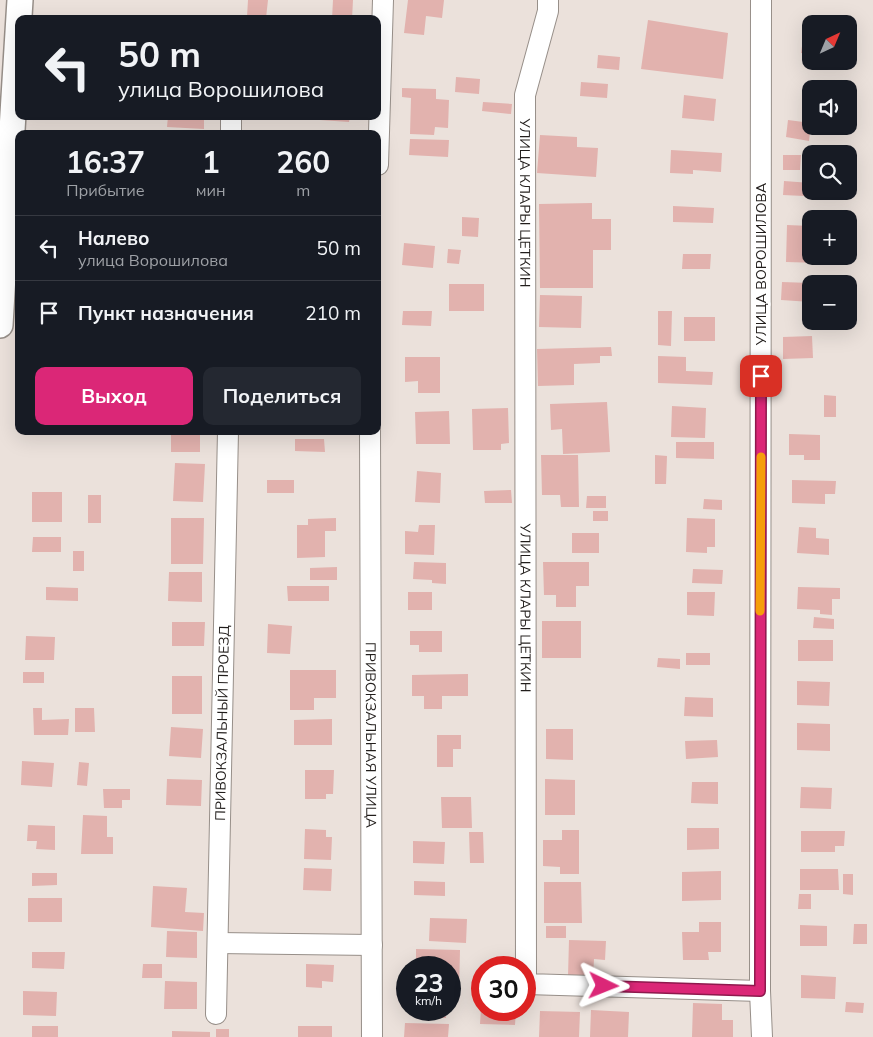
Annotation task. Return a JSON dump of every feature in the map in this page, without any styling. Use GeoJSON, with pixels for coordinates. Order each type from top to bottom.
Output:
{"type":"FeatureCollection","features":[{"type":"Feature","properties":{"kind":"street"},"geometry":{"type":"LineString","coordinates":[[19,15],[20,0]]}},
{"type":"Feature","properties":{"kind":"street"},"geometry":{"type":"LineString","coordinates":[[381,66],[383,0]]}},
{"type":"Feature","properties":{"kind":"street","name":"УЛИЦА КЛАРЫ ЦЕТКИН"},"geometry":{"type":"LineString","coordinates":[[548,0],[548,11],[525,94],[526,984],[760,991]]}},
{"type":"Feature","properties":{"kind":"street","name":"УЛИЦА ВОРОШИЛОВА"},"geometry":{"type":"LineString","coordinates":[[761,0],[760,991],[762,1037]]}},
{"type":"Feature","properties":{"kind":"street"},"geometry":{"type":"LineString","coordinates":[[0,325],[15,81]]}},
{"type":"Feature","properties":{"kind":"street","name":"ПРИВОКЗАЛЬНЫЙ ПРОЕЗД"},"geometry":{"type":"LineString","coordinates":[[216,1014],[228,435]]}},
{"type":"Feature","properties":{"kind":"street","name":"ПРИВОКЗАЛЬНАЯ УЛИЦА"},"geometry":{"type":"LineString","coordinates":[[370,435],[372,1037]]}},
{"type":"Feature","properties":{"kind":"street"},"geometry":{"type":"LineString","coordinates":[[218,943],[372,945]]}},
{"type":"Feature","properties":{"kind":"building"},"geometry":{"type":"Polygon","coordinates":[[[248,0],[268,0],[266,15],[247,15],[248,0]]]}},
{"type":"Feature","properties":{"kind":"building"},"geometry":{"type":"Polygon","coordinates":[[[333,0],[353,0],[352,15],[332,15],[333,0]]]}},
{"type":"Feature","properties":{"kind":"building"},"geometry":{"type":"Polygon","coordinates":[[[408,0],[444,0],[442,18],[426,16],[424,35],[404,33],[408,0]]]}},
{"type":"Feature","properties":{"kind":"building"},"geometry":{"type":"Polygon","coordinates":[[[648,20],[728,33],[723,79],[641,69],[648,20]]]}},
{"type":"Feature","properties":{"kind":"building"},"geometry":{"type":"Polygon","coordinates":[[[598,55],[620,57],[619,70],[597,68],[598,55]]]}},
{"type":"Feature","properties":{"kind":"building"},"geometry":{"type":"Polygon","coordinates":[[[456,77],[480,79],[479,94],[455,92],[456,77]]]}},
{"type":"Feature","properties":{"kind":"building"},"geometry":{"type":"Polygon","coordinates":[[[581,82],[608,84],[607,98],[580,96],[581,82]]]}},
{"type":"Feature","properties":{"kind":"building"},"geometry":{"type":"Polygon","coordinates":[[[402,88],[436,89],[436,99],[449,100],[448,128],[435,127],[434,135],[410,134],[411,98],[402,97],[402,88]]]}},
{"type":"Feature","properties":{"kind":"building"},"geometry":{"type":"Polygon","coordinates":[[[684,95],[716,99],[714,121],[682,118],[684,95]]]}},
{"type":"Feature","properties":{"kind":"building"},"geometry":{"type":"Polygon","coordinates":[[[483,102],[512,104],[511,114],[482,111],[483,102]]]}},
{"type":"Feature","properties":{"kind":"building"},"geometry":{"type":"Polygon","coordinates":[[[168,120],[204,120],[204,129],[167,127],[168,120]]]}},
{"type":"Feature","properties":{"kind":"building"},"geometry":{"type":"Polygon","coordinates":[[[320,120],[349,120],[349,122],[320,120]]]}},
{"type":"Feature","properties":{"kind":"building"},"geometry":{"type":"Polygon","coordinates":[[[788,120],[802,122],[802,135],[810,135],[809,141],[786,137],[788,120]]]}},
{"type":"Feature","properties":{"kind":"building"},"geometry":{"type":"Polygon","coordinates":[[[540,135],[577,137],[577,147],[598,148],[596,177],[537,173],[540,135]]]}},
{"type":"Feature","properties":{"kind":"building"},"geometry":{"type":"Polygon","coordinates":[[[410,139],[449,140],[448,157],[409,155],[410,139]]]}},
{"type":"Feature","properties":{"kind":"building"},"geometry":{"type":"Polygon","coordinates":[[[671,150],[722,153],[721,172],[693,170],[693,174],[670,173],[671,150]]]}},
{"type":"Feature","properties":{"kind":"building"},"geometry":{"type":"Polygon","coordinates":[[[783,155],[801,155],[800,170],[783,170],[783,155]]]}},
{"type":"Feature","properties":{"kind":"building"},"geometry":{"type":"Polygon","coordinates":[[[784,181],[802,182],[802,196],[783,195],[784,181]]]}},
{"type":"Feature","properties":{"kind":"building"},"geometry":{"type":"Polygon","coordinates":[[[592,203],[592,219],[611,219],[611,250],[593,250],[593,288],[540,288],[539,204],[592,203]]]}},
{"type":"Feature","properties":{"kind":"building"},"geometry":{"type":"Polygon","coordinates":[[[673,206],[714,208],[713,223],[673,222],[673,206]]]}},
{"type":"Feature","properties":{"kind":"building"},"geometry":{"type":"Polygon","coordinates":[[[462,217],[479,218],[478,237],[462,236],[462,217]]]}},
{"type":"Feature","properties":{"kind":"building"},"geometry":{"type":"Polygon","coordinates":[[[787,225],[802,226],[802,262],[786,262],[787,225]]]}},
{"type":"Feature","properties":{"kind":"building"},"geometry":{"type":"Polygon","coordinates":[[[404,243],[435,246],[433,268],[402,265],[404,243]]]}},
{"type":"Feature","properties":{"kind":"building"},"geometry":{"type":"Polygon","coordinates":[[[448,249],[461,250],[459,264],[447,263],[448,249]]]}},
{"type":"Feature","properties":{"kind":"building"},"geometry":{"type":"Polygon","coordinates":[[[683,254],[711,254],[710,269],[682,269],[683,254]]]}},
{"type":"Feature","properties":{"kind":"building"},"geometry":{"type":"Polygon","coordinates":[[[782,282],[802,283],[802,301],[781,300],[782,282]]]}},
{"type":"Feature","properties":{"kind":"building"},"geometry":{"type":"Polygon","coordinates":[[[449,284],[484,284],[484,311],[449,311],[449,284]]]}},
{"type":"Feature","properties":{"kind":"building"},"geometry":{"type":"Polygon","coordinates":[[[540,295],[582,296],[581,328],[539,327],[540,295]]]}},
{"type":"Feature","properties":{"kind":"building"},"geometry":{"type":"Polygon","coordinates":[[[403,311],[432,311],[431,326],[402,325],[403,311]]]}},
{"type":"Feature","properties":{"kind":"building"},"geometry":{"type":"Polygon","coordinates":[[[658,311],[672,311],[671,346],[658,345],[658,311]]]}},
{"type":"Feature","properties":{"kind":"building"},"geometry":{"type":"Polygon","coordinates":[[[684,317],[715,317],[715,341],[684,341],[684,317]]]}},
{"type":"Feature","properties":{"kind":"building"},"geometry":{"type":"Polygon","coordinates":[[[812,336],[813,358],[783,359],[783,337],[812,336]]]}},
{"type":"Feature","properties":{"kind":"building"},"geometry":{"type":"Polygon","coordinates":[[[611,347],[612,356],[600,356],[600,363],[574,364],[574,385],[538,386],[537,349],[611,347]]]}},
{"type":"Feature","properties":{"kind":"building"},"geometry":{"type":"Polygon","coordinates":[[[658,356],[686,357],[686,371],[713,372],[712,385],[658,383],[658,356]]]}},
{"type":"Feature","properties":{"kind":"building"},"geometry":{"type":"Polygon","coordinates":[[[405,357],[440,357],[440,393],[418,393],[418,381],[405,382],[405,357]]]}},
{"type":"Feature","properties":{"kind":"building"},"geometry":{"type":"Polygon","coordinates":[[[824,395],[836,396],[836,417],[824,417],[824,395]]]}},
{"type":"Feature","properties":{"kind":"building"},"geometry":{"type":"Polygon","coordinates":[[[607,402],[610,452],[563,454],[562,429],[551,430],[550,404],[607,402]]]}},
{"type":"Feature","properties":{"kind":"building"},"geometry":{"type":"Polygon","coordinates":[[[672,406],[706,408],[705,438],[671,437],[672,406]]]}},
{"type":"Feature","properties":{"kind":"building"},"geometry":{"type":"Polygon","coordinates":[[[508,408],[509,443],[501,444],[501,450],[473,450],[472,409],[508,408]]]}},
{"type":"Feature","properties":{"kind":"building"},"geometry":{"type":"Polygon","coordinates":[[[449,411],[450,444],[416,444],[415,412],[449,411]]]}},
{"type":"Feature","properties":{"kind":"building"},"geometry":{"type":"Polygon","coordinates":[[[789,434],[820,435],[820,460],[804,460],[804,455],[789,455],[789,434]]]}},
{"type":"Feature","properties":{"kind":"building"},"geometry":{"type":"Polygon","coordinates":[[[171,435],[200,435],[200,452],[171,452],[171,435]]]}},
{"type":"Feature","properties":{"kind":"building"},"geometry":{"type":"Polygon","coordinates":[[[295,439],[324,439],[325,452],[295,451],[295,439]]]}},
{"type":"Feature","properties":{"kind":"building"},"geometry":{"type":"Polygon","coordinates":[[[676,442],[714,442],[714,459],[676,458],[676,442]]]}},
{"type":"Feature","properties":{"kind":"building"},"geometry":{"type":"Polygon","coordinates":[[[541,455],[578,455],[579,507],[561,507],[560,495],[542,495],[541,455]]]}},
{"type":"Feature","properties":{"kind":"building"},"geometry":{"type":"Polygon","coordinates":[[[655,455],[667,456],[666,484],[655,484],[655,455]]]}},
{"type":"Feature","properties":{"kind":"building"},"geometry":{"type":"Polygon","coordinates":[[[175,463],[205,464],[203,502],[173,501],[175,463]]]}},
{"type":"Feature","properties":{"kind":"building"},"geometry":{"type":"Polygon","coordinates":[[[417,471],[441,473],[440,503],[415,502],[417,471]]]}},
{"type":"Feature","properties":{"kind":"building"},"geometry":{"type":"Polygon","coordinates":[[[267,480],[294,480],[294,493],[267,493],[267,480]]]}},
{"type":"Feature","properties":{"kind":"building"},"geometry":{"type":"Polygon","coordinates":[[[792,480],[836,481],[835,494],[825,494],[825,504],[792,503],[792,480]]]}},
{"type":"Feature","properties":{"kind":"building"},"geometry":{"type":"Polygon","coordinates":[[[511,490],[512,503],[485,503],[484,491],[511,490]]]}},
{"type":"Feature","properties":{"kind":"building"},"geometry":{"type":"Polygon","coordinates":[[[32,492],[62,492],[62,522],[32,522],[32,492]]]}},
{"type":"Feature","properties":{"kind":"building"},"geometry":{"type":"Polygon","coordinates":[[[88,495],[101,495],[101,523],[88,523],[88,495]]]}},
{"type":"Feature","properties":{"kind":"building"},"geometry":{"type":"Polygon","coordinates":[[[587,496],[606,496],[606,508],[586,508],[587,496]]]}},
{"type":"Feature","properties":{"kind":"building"},"geometry":{"type":"Polygon","coordinates":[[[704,499],[722,500],[722,510],[703,509],[704,499]]]}},
{"type":"Feature","properties":{"kind":"building"},"geometry":{"type":"Polygon","coordinates":[[[593,511],[608,511],[608,521],[593,521],[593,511]]]}},
{"type":"Feature","properties":{"kind":"building"},"geometry":{"type":"Polygon","coordinates":[[[171,518],[204,518],[203,564],[171,564],[171,518]]]}},
{"type":"Feature","properties":{"kind":"building"},"geometry":{"type":"Polygon","coordinates":[[[336,518],[336,531],[325,531],[325,557],[297,558],[297,525],[308,525],[308,519],[336,518]]]}},
{"type":"Feature","properties":{"kind":"building"},"geometry":{"type":"Polygon","coordinates":[[[687,518],[715,519],[715,547],[707,547],[707,553],[686,552],[687,518]]]}},
{"type":"Feature","properties":{"kind":"building"},"geometry":{"type":"Polygon","coordinates":[[[419,525],[435,525],[434,555],[405,554],[405,531],[418,532],[419,525]]]}},
{"type":"Feature","properties":{"kind":"building"},"geometry":{"type":"Polygon","coordinates":[[[799,527],[816,528],[816,538],[829,539],[829,555],[797,553],[799,527]]]}},
{"type":"Feature","properties":{"kind":"building"},"geometry":{"type":"Polygon","coordinates":[[[572,533],[599,533],[599,553],[572,553],[572,533]]]}},
{"type":"Feature","properties":{"kind":"building"},"geometry":{"type":"Polygon","coordinates":[[[33,537],[61,537],[61,552],[32,552],[33,537]]]}},
{"type":"Feature","properties":{"kind":"building"},"geometry":{"type":"Polygon","coordinates":[[[73,551],[84,551],[84,571],[73,571],[73,551]]]}},
{"type":"Feature","properties":{"kind":"building"},"geometry":{"type":"Polygon","coordinates":[[[414,562],[446,563],[446,584],[432,583],[432,580],[413,579],[414,562]]]}},
{"type":"Feature","properties":{"kind":"building"},"geometry":{"type":"Polygon","coordinates":[[[543,562],[589,562],[589,586],[576,586],[576,607],[556,607],[556,595],[544,595],[543,562]]]}},
{"type":"Feature","properties":{"kind":"building"},"geometry":{"type":"Polygon","coordinates":[[[337,567],[337,580],[310,580],[310,568],[337,567]]]}},
{"type":"Feature","properties":{"kind":"building"},"geometry":{"type":"Polygon","coordinates":[[[693,569],[723,570],[722,584],[692,583],[693,569]]]}},
{"type":"Feature","properties":{"kind":"building"},"geometry":{"type":"Polygon","coordinates":[[[169,572],[202,572],[202,602],[168,601],[169,572]]]}},
{"type":"Feature","properties":{"kind":"building"},"geometry":{"type":"Polygon","coordinates":[[[287,586],[329,586],[329,601],[288,601],[287,586]]]}},
{"type":"Feature","properties":{"kind":"building"},"geometry":{"type":"Polygon","coordinates":[[[46,587],[78,588],[78,601],[46,600],[46,587]]]}},
{"type":"Feature","properties":{"kind":"building"},"geometry":{"type":"Polygon","coordinates":[[[798,587],[840,588],[840,599],[832,599],[832,615],[820,614],[820,610],[797,609],[798,587]]]}},
{"type":"Feature","properties":{"kind":"building"},"geometry":{"type":"Polygon","coordinates":[[[408,592],[432,592],[432,610],[408,610],[408,592]]]}},
{"type":"Feature","properties":{"kind":"building"},"geometry":{"type":"Polygon","coordinates":[[[687,592],[715,592],[714,616],[687,615],[687,592]]]}},
{"type":"Feature","properties":{"kind":"building"},"geometry":{"type":"Polygon","coordinates":[[[814,617],[834,619],[834,629],[813,628],[814,617]]]}},
{"type":"Feature","properties":{"kind":"building"},"geometry":{"type":"Polygon","coordinates":[[[542,621],[581,621],[581,658],[542,658],[542,621]]]}},
{"type":"Feature","properties":{"kind":"building"},"geometry":{"type":"Polygon","coordinates":[[[172,622],[205,622],[204,646],[172,646],[172,622]]]}},
{"type":"Feature","properties":{"kind":"building"},"geometry":{"type":"Polygon","coordinates":[[[268,624],[292,626],[290,654],[267,653],[268,624]]]}},
{"type":"Feature","properties":{"kind":"building"},"geometry":{"type":"Polygon","coordinates":[[[410,631],[442,631],[442,652],[419,652],[419,645],[410,645],[410,631]]]}},
{"type":"Feature","properties":{"kind":"building"},"geometry":{"type":"Polygon","coordinates":[[[26,636],[55,637],[54,660],[25,660],[26,636]]]}},
{"type":"Feature","properties":{"kind":"building"},"geometry":{"type":"Polygon","coordinates":[[[798,640],[833,640],[833,661],[798,661],[798,640]]]}},
{"type":"Feature","properties":{"kind":"building"},"geometry":{"type":"Polygon","coordinates":[[[686,653],[710,653],[710,665],[686,665],[686,653]]]}},
{"type":"Feature","properties":{"kind":"building"},"geometry":{"type":"Polygon","coordinates":[[[658,658],[680,659],[680,669],[657,667],[658,658]]]}},
{"type":"Feature","properties":{"kind":"building"},"geometry":{"type":"Polygon","coordinates":[[[290,670],[336,670],[336,698],[314,698],[314,710],[290,710],[290,670]]]}},
{"type":"Feature","properties":{"kind":"building"},"geometry":{"type":"Polygon","coordinates":[[[23,672],[44,672],[44,683],[23,683],[23,672]]]}},
{"type":"Feature","properties":{"kind":"building"},"geometry":{"type":"Polygon","coordinates":[[[468,674],[468,696],[442,696],[442,709],[424,709],[424,696],[412,696],[412,675],[468,674]]]}},
{"type":"Feature","properties":{"kind":"building"},"geometry":{"type":"Polygon","coordinates":[[[172,676],[202,676],[202,714],[172,714],[172,676]]]}},
{"type":"Feature","properties":{"kind":"building"},"geometry":{"type":"Polygon","coordinates":[[[797,681],[830,682],[829,706],[797,705],[797,681]]]}},
{"type":"Feature","properties":{"kind":"building"},"geometry":{"type":"Polygon","coordinates":[[[685,697],[713,698],[713,717],[684,716],[685,697]]]}},
{"type":"Feature","properties":{"kind":"building"},"geometry":{"type":"Polygon","coordinates":[[[33,708],[42,708],[42,720],[69,719],[68,735],[34,735],[33,708]]]}},
{"type":"Feature","properties":{"kind":"building"},"geometry":{"type":"Polygon","coordinates":[[[75,708],[94,708],[95,732],[75,732],[75,708]]]}},
{"type":"Feature","properties":{"kind":"building"},"geometry":{"type":"Polygon","coordinates":[[[332,719],[332,745],[294,745],[294,720],[332,719]]]}},
{"type":"Feature","properties":{"kind":"building"},"geometry":{"type":"Polygon","coordinates":[[[797,723],[830,724],[830,751],[797,750],[797,723]]]}},
{"type":"Feature","properties":{"kind":"building"},"geometry":{"type":"Polygon","coordinates":[[[171,727],[203,729],[201,758],[169,756],[171,727]]]}},
{"type":"Feature","properties":{"kind":"building"},"geometry":{"type":"Polygon","coordinates":[[[546,729],[573,729],[573,760],[546,759],[546,729]]]}},
{"type":"Feature","properties":{"kind":"building"},"geometry":{"type":"Polygon","coordinates":[[[437,735],[461,735],[461,749],[453,749],[453,767],[437,767],[437,735]]]}},
{"type":"Feature","properties":{"kind":"building"},"geometry":{"type":"Polygon","coordinates":[[[717,740],[718,757],[686,759],[685,741],[717,740]]]}},
{"type":"Feature","properties":{"kind":"building"},"geometry":{"type":"Polygon","coordinates":[[[22,761],[54,763],[52,787],[21,785],[22,761]]]}},
{"type":"Feature","properties":{"kind":"building"},"geometry":{"type":"Polygon","coordinates":[[[79,762],[89,763],[87,786],[77,785],[79,762]]]}},
{"type":"Feature","properties":{"kind":"building"},"geometry":{"type":"Polygon","coordinates":[[[305,770],[334,770],[333,794],[326,794],[326,799],[305,799],[305,770]]]}},
{"type":"Feature","properties":{"kind":"building"},"geometry":{"type":"Polygon","coordinates":[[[167,779],[202,780],[201,806],[166,805],[167,779]]]}},
{"type":"Feature","properties":{"kind":"building"},"geometry":{"type":"Polygon","coordinates":[[[545,779],[575,780],[575,815],[545,815],[545,779]]]}},
{"type":"Feature","properties":{"kind":"building"},"geometry":{"type":"Polygon","coordinates":[[[692,782],[718,782],[718,804],[691,803],[692,782]]]}},
{"type":"Feature","properties":{"kind":"building"},"geometry":{"type":"Polygon","coordinates":[[[801,787],[832,788],[831,809],[800,808],[801,787]]]}},
{"type":"Feature","properties":{"kind":"building"},"geometry":{"type":"Polygon","coordinates":[[[103,789],[130,789],[130,800],[122,800],[122,808],[104,808],[103,789]]]}},
{"type":"Feature","properties":{"kind":"building"},"geometry":{"type":"Polygon","coordinates":[[[441,797],[471,797],[472,828],[442,828],[441,797]]]}},
{"type":"Feature","properties":{"kind":"building"},"geometry":{"type":"Polygon","coordinates":[[[83,815],[107,816],[107,837],[113,837],[113,854],[81,854],[83,815]]]}},
{"type":"Feature","properties":{"kind":"building"},"geometry":{"type":"Polygon","coordinates":[[[28,825],[55,826],[55,850],[36,849],[37,841],[27,841],[28,825]]]}},
{"type":"Feature","properties":{"kind":"building"},"geometry":{"type":"Polygon","coordinates":[[[687,828],[719,828],[719,849],[687,850],[687,828]]]}},
{"type":"Feature","properties":{"kind":"building"},"geometry":{"type":"Polygon","coordinates":[[[305,829],[326,830],[326,837],[332,837],[331,860],[304,859],[305,829]]]}},
{"type":"Feature","properties":{"kind":"building"},"geometry":{"type":"Polygon","coordinates":[[[562,830],[579,830],[579,874],[560,874],[560,867],[543,866],[543,840],[562,840],[562,830]]]}},
{"type":"Feature","properties":{"kind":"building"},"geometry":{"type":"Polygon","coordinates":[[[801,831],[845,831],[844,846],[835,846],[835,852],[801,852],[801,831]]]}},
{"type":"Feature","properties":{"kind":"building"},"geometry":{"type":"Polygon","coordinates":[[[469,832],[483,832],[484,863],[470,863],[469,832]]]}},
{"type":"Feature","properties":{"kind":"building"},"geometry":{"type":"Polygon","coordinates":[[[413,841],[445,842],[444,864],[413,863],[413,841]]]}},
{"type":"Feature","properties":{"kind":"building"},"geometry":{"type":"Polygon","coordinates":[[[304,868],[332,869],[331,891],[303,890],[304,868]]]}},
{"type":"Feature","properties":{"kind":"building"},"geometry":{"type":"Polygon","coordinates":[[[800,869],[838,869],[839,890],[800,890],[800,869]]]}},
{"type":"Feature","properties":{"kind":"building"},"geometry":{"type":"Polygon","coordinates":[[[721,871],[721,900],[682,901],[682,872],[721,871]]]}},
{"type":"Feature","properties":{"kind":"building"},"geometry":{"type":"Polygon","coordinates":[[[32,873],[57,873],[57,885],[32,886],[32,873]]]}},
{"type":"Feature","properties":{"kind":"building"},"geometry":{"type":"Polygon","coordinates":[[[843,874],[853,874],[853,895],[843,894],[843,874]]]}},
{"type":"Feature","properties":{"kind":"building"},"geometry":{"type":"Polygon","coordinates":[[[414,881],[445,882],[445,896],[414,895],[414,881]]]}},
{"type":"Feature","properties":{"kind":"building"},"geometry":{"type":"Polygon","coordinates":[[[544,882],[581,882],[582,923],[544,923],[544,882]]]}},
{"type":"Feature","properties":{"kind":"building"},"geometry":{"type":"Polygon","coordinates":[[[153,886],[187,888],[185,912],[204,913],[203,931],[151,927],[153,886]]]}},
{"type":"Feature","properties":{"kind":"building"},"geometry":{"type":"Polygon","coordinates":[[[799,894],[811,894],[811,909],[798,909],[799,894]]]}},
{"type":"Feature","properties":{"kind":"building"},"geometry":{"type":"Polygon","coordinates":[[[28,898],[62,898],[62,922],[28,922],[28,898]]]}},
{"type":"Feature","properties":{"kind":"building"},"geometry":{"type":"Polygon","coordinates":[[[430,918],[467,919],[466,943],[429,941],[430,918]]]}},
{"type":"Feature","properties":{"kind":"building"},"geometry":{"type":"Polygon","coordinates":[[[699,922],[721,922],[721,952],[708,952],[709,960],[683,960],[682,932],[699,932],[699,922]]]}},
{"type":"Feature","properties":{"kind":"building"},"geometry":{"type":"Polygon","coordinates":[[[854,924],[867,924],[867,944],[853,944],[854,924]]]}},
{"type":"Feature","properties":{"kind":"building"},"geometry":{"type":"Polygon","coordinates":[[[800,925],[827,926],[827,946],[800,946],[800,925]]]}},
{"type":"Feature","properties":{"kind":"building"},"geometry":{"type":"Polygon","coordinates":[[[546,926],[566,926],[566,938],[546,938],[546,926]]]}},
{"type":"Feature","properties":{"kind":"building"},"geometry":{"type":"Polygon","coordinates":[[[167,931],[197,932],[197,958],[166,957],[167,931]]]}},
{"type":"Feature","properties":{"kind":"building"},"geometry":{"type":"Polygon","coordinates":[[[569,940],[606,941],[605,960],[594,959],[593,977],[568,976],[569,940]]]}},
{"type":"Feature","properties":{"kind":"building"},"geometry":{"type":"Polygon","coordinates":[[[416,949],[460,950],[460,956],[416,956],[416,949]]]}},
{"type":"Feature","properties":{"kind":"building"},"geometry":{"type":"Polygon","coordinates":[[[32,952],[65,952],[64,969],[32,968],[32,952]]]}},
{"type":"Feature","properties":{"kind":"building"},"geometry":{"type":"Polygon","coordinates":[[[143,964],[162,964],[162,978],[142,978],[143,964]]]}},
{"type":"Feature","properties":{"kind":"building"},"geometry":{"type":"Polygon","coordinates":[[[306,964],[334,965],[333,982],[322,981],[322,988],[306,987],[306,964]]]}},
{"type":"Feature","properties":{"kind":"building"},"geometry":{"type":"Polygon","coordinates":[[[801,975],[836,977],[835,999],[801,998],[801,975]]]}},
{"type":"Feature","properties":{"kind":"building"},"geometry":{"type":"Polygon","coordinates":[[[165,981],[197,982],[197,1009],[164,1009],[165,981]]]}},
{"type":"Feature","properties":{"kind":"building"},"geometry":{"type":"Polygon","coordinates":[[[23,991],[57,992],[56,1016],[23,1015],[23,991]]]}},
{"type":"Feature","properties":{"kind":"building"},"geometry":{"type":"Polygon","coordinates":[[[846,1002],[864,1003],[863,1013],[845,1012],[846,1002]]]}},
{"type":"Feature","properties":{"kind":"building"},"geometry":{"type":"Polygon","coordinates":[[[693,1003],[722,1004],[722,1020],[733,1020],[733,1037],[692,1037],[693,1003]]]}},
{"type":"Feature","properties":{"kind":"building"},"geometry":{"type":"Polygon","coordinates":[[[591,1010],[629,1012],[628,1037],[590,1037],[591,1010]]]}},
{"type":"Feature","properties":{"kind":"building"},"geometry":{"type":"Polygon","coordinates":[[[540,1011],[580,1012],[579,1037],[539,1037],[540,1011]]]}},
{"type":"Feature","properties":{"kind":"building"},"geometry":{"type":"Polygon","coordinates":[[[480,1021],[515,1021],[515,1025],[480,1024],[480,1021]]]}},
{"type":"Feature","properties":{"kind":"building"},"geometry":{"type":"Polygon","coordinates":[[[405,1023],[449,1024],[448,1037],[404,1037],[405,1023]]]}},
{"type":"Feature","properties":{"kind":"building"},"geometry":{"type":"Polygon","coordinates":[[[32,1026],[58,1026],[58,1037],[32,1037],[32,1026]]]}},
{"type":"Feature","properties":{"kind":"building"},"geometry":{"type":"Polygon","coordinates":[[[298,1026],[332,1026],[332,1037],[298,1037],[298,1026]]]}},
{"type":"Feature","properties":{"kind":"building"},"geometry":{"type":"Polygon","coordinates":[[[216,1029],[229,1029],[229,1037],[216,1037],[216,1029]]]}},
{"type":"Feature","properties":{"kind":"building"},"geometry":{"type":"Polygon","coordinates":[[[172,1031],[210,1032],[210,1037],[172,1037],[172,1031]]]}},
{"type":"Feature","properties":{"kind":"slow traffic"},"geometry":{"type":"LineString","coordinates":[[760,611],[761,457]]}},
{"type":"Feature","properties":{"kind":"route"},"geometry":{"type":"LineString","coordinates":[[604,986],[760,991],[761,376]]}}]}
